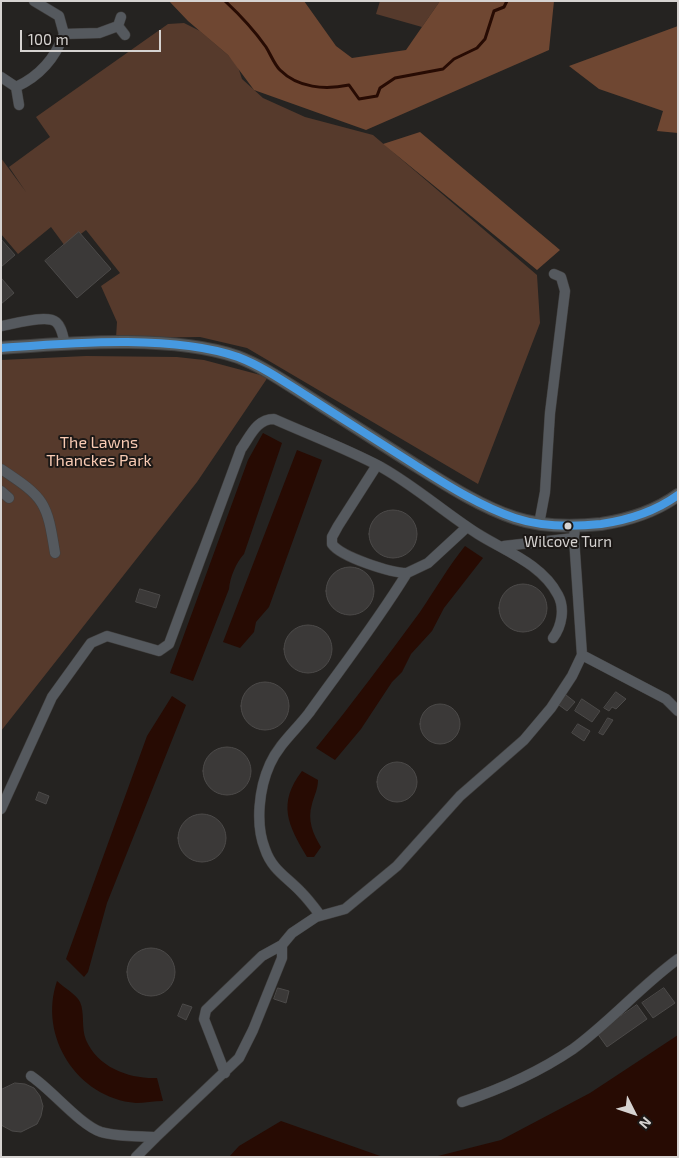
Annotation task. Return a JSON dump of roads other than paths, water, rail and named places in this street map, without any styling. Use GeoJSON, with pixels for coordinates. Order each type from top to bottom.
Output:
{"type":"FeatureCollection","features":[{"type":"Feature","properties":{"kind":"main road"},"geometry":{"type":"LineString","coordinates":[[1,348],[65,344],[185,346],[231,355],[254,363],[439,480],[514,518],[574,532],[653,510],[678,495]]}},
{"type":"Feature","properties":{"kind":"street"},"geometry":{"type":"LineString","coordinates":[[16,87],[30,80],[43,69],[53,57],[64,34],[59,16],[38,2]]}},
{"type":"Feature","properties":{"kind":"street"},"geometry":{"type":"LineString","coordinates":[[64,34],[91,34],[121,26]]}},
{"type":"Feature","properties":{"kind":"street"},"geometry":{"type":"LineString","coordinates":[[1,77],[16,87],[19,106]]}},
{"type":"Feature","properties":{"kind":"street"},"geometry":{"type":"LineString","coordinates":[[540,524],[545,492],[550,413],[565,292],[561,277],[554,274]]}},
{"type":"Feature","properties":{"kind":"street"},"geometry":{"type":"LineString","coordinates":[[1,326],[48,318],[56,322],[61,328],[65,344]]}},
{"type":"Feature","properties":{"kind":"street"},"geometry":{"type":"LineString","coordinates":[[1,809],[52,697],[91,643],[107,636],[159,651],[169,644],[241,449],[253,430],[260,423],[274,420],[377,465],[467,527],[492,543],[504,546],[532,566],[558,594],[562,607],[558,631],[553,638]]}},
{"type":"Feature","properties":{"kind":"street"},"geometry":{"type":"LineString","coordinates":[[377,465],[332,537],[332,544],[346,556],[389,571],[407,573],[428,563],[467,527]]}},
{"type":"Feature","properties":{"kind":"street"},"geometry":{"type":"LineString","coordinates":[[1,469],[38,496],[47,510],[55,553]]}},
{"type":"Feature","properties":{"kind":"street"},"geometry":{"type":"LineString","coordinates":[[225,1073],[205,1023],[204,1014],[262,956],[282,945],[292,933],[320,916],[345,909],[397,866],[460,796],[524,740],[551,708],[572,676],[582,656],[574,532],[504,546]]}},
{"type":"Feature","properties":{"kind":"street"},"geometry":{"type":"LineString","coordinates":[[320,916],[300,891],[279,874],[264,848],[259,814],[267,773],[278,749],[298,727],[379,619],[407,573]]}},
{"type":"Feature","properties":{"kind":"street"},"geometry":{"type":"LineString","coordinates":[[582,656],[666,700],[678,711]]}},
{"type":"Feature","properties":{"kind":"street"},"geometry":{"type":"LineString","coordinates":[[136,1157],[239,1058],[253,1030],[282,958],[282,945]]}},
{"type":"Feature","properties":{"kind":"street"},"geometry":{"type":"LineString","coordinates":[[462,1102],[488,1093],[541,1069],[574,1048],[678,959]]}},
{"type":"Feature","properties":{"kind":"street"},"geometry":{"type":"LineString","coordinates":[[31,1076],[46,1086],[81,1118],[100,1132],[156,1137]]}},
{"type":"Feature","properties":{"kind":"waterway"},"geometry":{"type":"LineString","coordinates":[[225,1],[257,35],[278,68],[287,76],[295,81],[312,86],[340,87],[349,85],[359,99],[377,96],[380,88],[395,78],[443,69],[454,59],[477,48],[485,39],[494,11],[504,7],[507,1]]}},
{"type":"Feature","properties":{"kind":"place","name":"Wilcove Turn"},"geometry":{"type":"Point","coordinates":[568,526]}},
{"type":"Feature","properties":{"kind":"park label","name":"The Lawns Thanckes Park"},"geometry":{"type":"Point","coordinates":[99,452]}}]}
